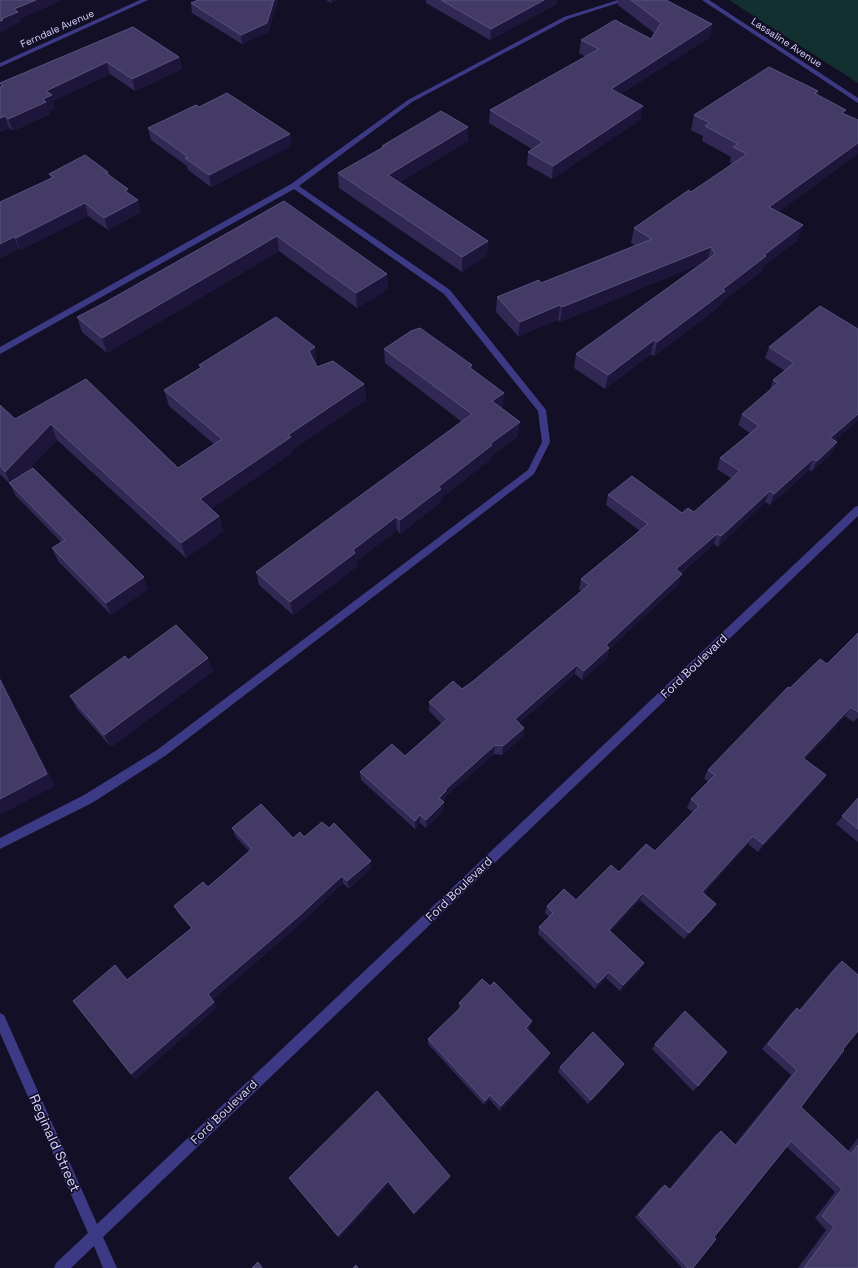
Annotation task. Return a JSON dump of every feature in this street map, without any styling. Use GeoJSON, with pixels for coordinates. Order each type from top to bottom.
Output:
{"type":"FeatureCollection","features":[{"type":"Feature","properties":{"kind":"street","name":"Ferndale Avenue"},"geometry":{"type":"LineString","coordinates":[[0,65],[145,0]]}},
{"type":"Feature","properties":{"kind":"street"},"geometry":{"type":"LineString","coordinates":[[0,351],[294,186],[410,101],[566,18],[624,0]]}},
{"type":"Feature","properties":{"kind":"street","name":"Lassaline Avenue"},"geometry":{"type":"LineString","coordinates":[[705,0],[858,101]]}},
{"type":"Feature","properties":{"kind":"street"},"geometry":{"type":"LineString","coordinates":[[0,844],[88,799],[161,753],[531,472],[546,442],[542,410],[447,292],[294,186]]}},
{"type":"Feature","properties":{"kind":"street","name":"Ford Boulevard"},"geometry":{"type":"LineString","coordinates":[[61,1268],[858,510]]}},
{"type":"Feature","properties":{"kind":"street","name":"Reginald Street"},"geometry":{"type":"LineString","coordinates":[[0,1018],[110,1268]]}},
{"type":"Feature","properties":{"kind":"green space"},"geometry":{"type":"Polygon","coordinates":[[[729,0],[858,0],[858,83],[729,0]]]}},
{"type":"Feature","properties":{"kind":"building"},"geometry":{"type":"Polygon","coordinates":[[[0,0],[36,0],[14,9],[18,12],[1,19],[3,20],[0,21],[0,0]]]}},
{"type":"Feature","properties":{"kind":"building"},"geometry":{"type":"Polygon","coordinates":[[[198,0],[274,0],[267,23],[241,35],[191,3],[198,0]]]}},
{"type":"Feature","properties":{"kind":"building"},"geometry":{"type":"Polygon","coordinates":[[[441,0],[544,0],[491,29],[441,0]]]}},
{"type":"Feature","properties":{"kind":"building"},"geometry":{"type":"Polygon","coordinates":[[[631,0],[666,0],[712,24],[611,89],[643,106],[553,166],[528,152],[543,142],[490,110],[599,49],[581,40],[615,20],[651,39],[661,23],[631,0]]]}},
{"type":"Feature","properties":{"kind":"building"},"geometry":{"type":"Polygon","coordinates":[[[133,27],[179,57],[132,79],[107,62],[46,91],[52,95],[43,99],[46,102],[8,119],[5,116],[0,118],[0,87],[3,86],[0,83],[133,27]]]}},
{"type":"Feature","properties":{"kind":"building"},"geometry":{"type":"Polygon","coordinates":[[[769,67],[818,91],[814,93],[846,110],[842,113],[858,120],[858,143],[769,207],[803,225],[723,289],[725,291],[657,342],[654,340],[608,375],[576,354],[715,254],[711,247],[562,307],[560,305],[520,322],[497,297],[539,280],[541,283],[652,239],[634,228],[689,190],[691,192],[747,154],[733,147],[738,144],[705,126],[710,123],[694,115],[769,67]]]}},
{"type":"Feature","properties":{"kind":"building"},"geometry":{"type":"Polygon","coordinates":[[[227,93],[290,134],[209,175],[185,158],[188,157],[148,128],[196,105],[199,107],[227,93]]]}},
{"type":"Feature","properties":{"kind":"building"},"geometry":{"type":"Polygon","coordinates":[[[441,111],[468,127],[388,175],[488,241],[462,257],[338,173],[384,147],[382,146],[441,111]]]}},
{"type":"Feature","properties":{"kind":"building"},"geometry":{"type":"Polygon","coordinates":[[[85,155],[108,172],[106,173],[128,189],[125,191],[138,200],[104,218],[85,203],[16,238],[14,237],[0,244],[0,202],[54,177],[49,174],[85,155]]]}},
{"type":"Feature","properties":{"kind":"building"},"geometry":{"type":"Polygon","coordinates":[[[284,201],[387,274],[356,293],[277,236],[102,338],[77,317],[104,303],[284,201]]]}},
{"type":"Feature","properties":{"kind":"building"},"geometry":{"type":"Polygon","coordinates":[[[820,306],[858,329],[858,414],[830,438],[837,442],[817,461],[813,459],[774,494],[770,491],[721,536],[717,534],[676,569],[682,574],[606,645],[609,648],[584,671],[577,665],[515,719],[524,728],[503,746],[495,745],[445,790],[446,791],[439,798],[444,802],[426,820],[420,815],[415,821],[360,772],[392,744],[405,756],[447,719],[429,702],[453,681],[462,689],[472,682],[589,585],[581,579],[648,524],[608,495],[632,476],[682,513],[688,508],[694,512],[740,471],[720,458],[759,426],[742,414],[778,383],[773,380],[794,363],[769,347],[820,306]]]}},
{"type":"Feature","properties":{"kind":"building"},"geometry":{"type":"Polygon","coordinates":[[[276,317],[315,347],[309,351],[317,367],[333,361],[364,384],[288,435],[291,437],[200,499],[219,516],[181,543],[51,424],[5,472],[0,466],[0,405],[15,419],[86,379],[178,468],[222,439],[164,390],[202,367],[199,365],[276,317]]]}},
{"type":"Feature","properties":{"kind":"building"},"geometry":{"type":"Polygon","coordinates":[[[420,328],[472,365],[469,367],[504,393],[492,401],[520,422],[490,444],[492,445],[438,487],[441,489],[400,520],[396,517],[353,550],[355,553],[290,602],[256,572],[472,414],[384,349],[411,331],[420,328]]]}},
{"type":"Feature","properties":{"kind":"building"},"geometry":{"type":"Polygon","coordinates":[[[33,468],[144,577],[106,603],[52,548],[65,540],[9,483],[33,468]]]}},
{"type":"Feature","properties":{"kind":"building"},"geometry":{"type":"Polygon","coordinates":[[[176,625],[208,658],[104,735],[70,696],[125,656],[128,660],[176,625]]]}},
{"type":"Feature","properties":{"kind":"building"},"geometry":{"type":"Polygon","coordinates":[[[858,633],[858,712],[851,707],[803,758],[826,775],[763,844],[753,836],[702,892],[716,904],[689,933],[643,893],[609,930],[644,963],[623,985],[609,972],[598,983],[539,927],[553,913],[547,906],[564,889],[576,900],[611,865],[619,872],[646,844],[655,851],[699,806],[691,799],[715,775],[708,770],[788,687],[790,688],[820,659],[827,664],[858,633]]]}},
{"type":"Feature","properties":{"kind":"building"},"geometry":{"type":"Polygon","coordinates":[[[0,680],[47,774],[0,799],[0,680]]]}},
{"type":"Feature","properties":{"kind":"building"},"geometry":{"type":"Polygon","coordinates":[[[858,798],[858,829],[842,816],[858,798]]]}},
{"type":"Feature","properties":{"kind":"building"},"geometry":{"type":"Polygon","coordinates":[[[261,804],[293,838],[300,832],[304,837],[322,822],[329,828],[334,823],[371,861],[347,881],[342,876],[299,916],[208,994],[214,1002],[131,1074],[73,1001],[115,965],[127,980],[192,928],[174,906],[203,882],[208,887],[252,849],[232,828],[261,804]]]}},
{"type":"Feature","properties":{"kind":"building"},"geometry":{"type":"Polygon","coordinates":[[[842,961],[858,975],[858,1031],[801,1107],[851,1154],[858,1145],[858,1268],[804,1268],[834,1227],[822,1216],[842,1189],[791,1141],[714,1237],[716,1239],[693,1268],[688,1268],[639,1215],[665,1185],[670,1190],[721,1131],[736,1146],[797,1070],[768,1044],[797,1008],[800,1011],[842,961]]]}},
{"type":"Feature","properties":{"kind":"building"},"geometry":{"type":"Polygon","coordinates":[[[482,979],[490,986],[494,982],[532,1021],[526,1028],[550,1053],[501,1106],[490,1095],[485,1101],[428,1039],[462,1006],[459,1003],[482,979]]]}},
{"type":"Feature","properties":{"kind":"building"},"geometry":{"type":"Polygon","coordinates":[[[685,1011],[727,1052],[698,1086],[655,1044],[685,1011]]]}},
{"type":"Feature","properties":{"kind":"building"},"geometry":{"type":"Polygon","coordinates":[[[593,1032],[624,1064],[591,1100],[560,1067],[593,1032]]]}},
{"type":"Feature","properties":{"kind":"building"},"geometry":{"type":"Polygon","coordinates":[[[377,1091],[450,1176],[414,1213],[388,1181],[338,1236],[289,1178],[377,1091]]]}},
{"type":"Feature","properties":{"kind":"building"},"geometry":{"type":"Polygon","coordinates":[[[258,1262],[262,1268],[252,1268],[258,1262]]]}}]}
